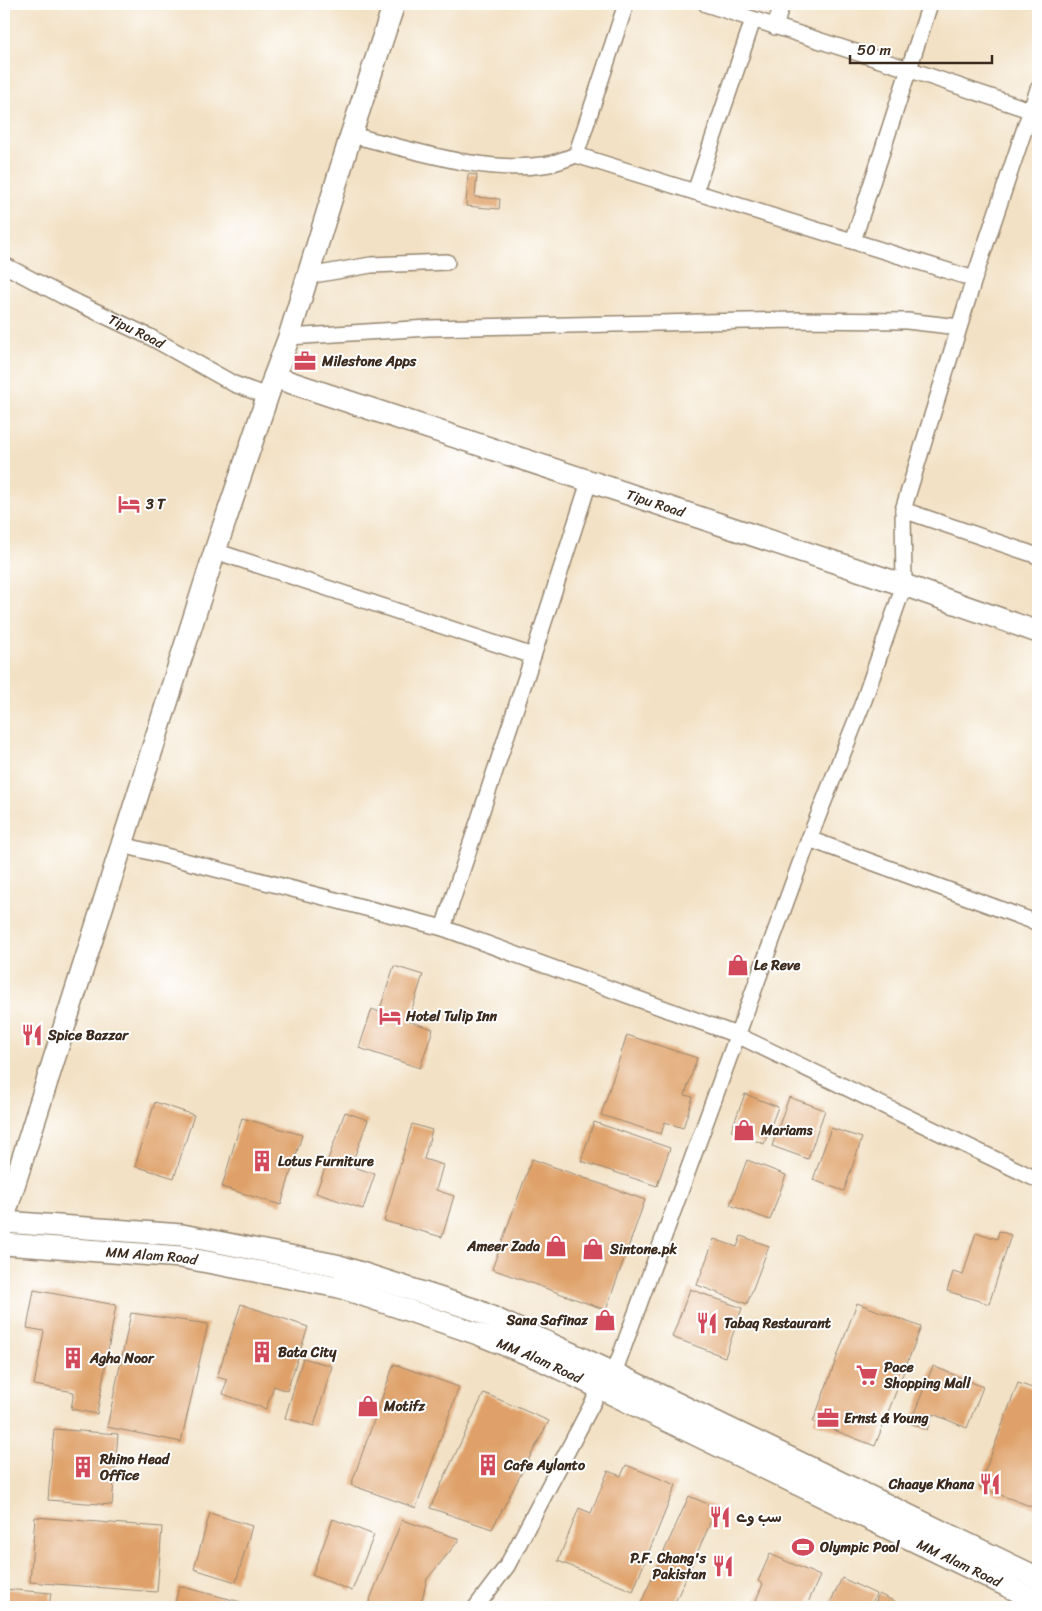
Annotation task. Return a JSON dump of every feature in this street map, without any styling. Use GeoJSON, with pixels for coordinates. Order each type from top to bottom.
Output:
{"type":"FeatureCollection","features":[{"type":"Feature","properties":{"kind":"street"},"geometry":{"type":"LineString","coordinates":[[4,1217],[215,551],[270,386],[289,337],[351,135],[394,4]]}},
{"type":"Feature","properties":{"kind":"street"},"geometry":{"type":"LineString","coordinates":[[576,155],[626,4]]}},
{"type":"Feature","properties":{"kind":"street"},"geometry":{"type":"LineString","coordinates":[[706,4],[908,68],[1035,112]]}},
{"type":"Feature","properties":{"kind":"street"},"geometry":{"type":"LineString","coordinates":[[774,27],[782,4]]}},
{"type":"Feature","properties":{"kind":"street"},"geometry":{"type":"LineString","coordinates":[[853,241],[930,4]]}},
{"type":"Feature","properties":{"kind":"street"},"geometry":{"type":"LineString","coordinates":[[695,192],[753,20]]}},
{"type":"Feature","properties":{"kind":"street"},"geometry":{"type":"LineString","coordinates":[[614,1373],[809,839],[864,700],[904,585],[903,510],[974,280],[1035,112],[1038,90]]}},
{"type":"Feature","properties":{"kind":"street"},"geometry":{"type":"LineString","coordinates":[[351,135],[450,159],[501,167],[544,165],[576,155],[974,280]]}},
{"type":"Feature","properties":{"kind":"street"},"geometry":{"type":"LineString","coordinates":[[308,276],[371,265],[447,262]]}},
{"type":"Feature","properties":{"kind":"street","name":"Tipu Road"},"geometry":{"type":"LineString","coordinates":[[4,265],[64,296],[150,336],[234,384],[270,386],[589,482],[904,585],[1038,632]]}},
{"type":"Feature","properties":{"kind":"street"},"geometry":{"type":"LineString","coordinates":[[289,337],[428,328],[794,320],[907,321],[959,327]]}},
{"type":"Feature","properties":{"kind":"street"},"geometry":{"type":"LineString","coordinates":[[442,928],[589,482]]}},
{"type":"Feature","properties":{"kind":"street"},"geometry":{"type":"LineString","coordinates":[[903,510],[1038,556]]}},
{"type":"Feature","properties":{"kind":"street"},"geometry":{"type":"LineString","coordinates":[[215,551],[533,656]]}},
{"type":"Feature","properties":{"kind":"street"},"geometry":{"type":"LineString","coordinates":[[809,839],[1038,923]]}},
{"type":"Feature","properties":{"kind":"street"},"geometry":{"type":"LineString","coordinates":[[123,845],[442,928],[737,1036],[1038,1180]]}},
{"type":"Feature","properties":{"kind":"street","name":"MM Alam Road"},"geometry":{"type":"LineString","coordinates":[[4,1222],[182,1235],[336,1265],[476,1310],[614,1373],[1038,1578]]}},
{"type":"Feature","properties":{"kind":"street","name":"MM Alam Road"},"geometry":{"type":"LineString","coordinates":[[4,1244],[181,1257],[339,1287],[478,1334],[540,1359],[1038,1601]]}},
{"type":"Feature","properties":{"kind":"street"},"geometry":{"type":"LineString","coordinates":[[476,1607],[507,1566],[600,1389]]}},
{"type":"Feature","properties":{"kind":"building"},"geometry":{"type":"Polygon","coordinates":[[[468,174],[477,175],[475,197],[500,199],[499,209],[466,206],[468,174]]]}},
{"type":"Feature","properties":{"kind":"building","name":"Hotel Tulip Inn"},"geometry":{"type":"Polygon","coordinates":[[[394,966],[423,975],[408,1021],[433,1029],[420,1068],[359,1048],[372,1009],[379,1012],[394,966]]]}},
{"type":"Feature","properties":{"kind":"building"},"geometry":{"type":"Polygon","coordinates":[[[627,1035],[697,1058],[685,1095],[693,1097],[683,1128],[665,1122],[661,1134],[601,1115],[627,1035]]]}},
{"type":"Feature","properties":{"kind":"building"},"geometry":{"type":"Polygon","coordinates":[[[745,1094],[778,1107],[764,1144],[731,1131],[745,1094]]]}},
{"type":"Feature","properties":{"kind":"building"},"geometry":{"type":"Polygon","coordinates":[[[789,1097],[825,1110],[808,1159],[772,1146],[789,1097]]]}},
{"type":"Feature","properties":{"kind":"building"},"geometry":{"type":"Polygon","coordinates":[[[155,1102],[194,1115],[174,1178],[135,1166],[155,1102]]]}},
{"type":"Feature","properties":{"kind":"building"},"geometry":{"type":"Polygon","coordinates":[[[345,1112],[368,1120],[351,1166],[375,1174],[363,1209],[316,1193],[345,1112]]]}},
{"type":"Feature","properties":{"kind":"building","name":"Lotus Furniture"},"geometry":{"type":"Polygon","coordinates":[[[242,1118],[302,1135],[281,1205],[222,1187],[242,1118]]]}},
{"type":"Feature","properties":{"kind":"building"},"geometry":{"type":"Polygon","coordinates":[[[594,1122],[670,1148],[657,1186],[581,1161],[594,1122]]]}},
{"type":"Feature","properties":{"kind":"building"},"geometry":{"type":"Polygon","coordinates":[[[412,1124],[432,1130],[424,1159],[443,1165],[436,1190],[454,1196],[442,1237],[384,1221],[412,1124]]]}},
{"type":"Feature","properties":{"kind":"building"},"geometry":{"type":"Polygon","coordinates":[[[831,1128],[862,1138],[844,1191],[813,1180],[831,1128]]]}},
{"type":"Feature","properties":{"kind":"building"},"geometry":{"type":"Polygon","coordinates":[[[532,1159],[645,1200],[606,1310],[492,1269],[532,1159]]]}},
{"type":"Feature","properties":{"kind":"building"},"geometry":{"type":"Polygon","coordinates":[[[747,1160],[786,1175],[770,1220],[730,1205],[747,1160]]]}},
{"type":"Feature","properties":{"kind":"building"},"geometry":{"type":"Polygon","coordinates":[[[999,1231],[1011,1235],[989,1304],[947,1291],[953,1272],[963,1275],[976,1232],[997,1239],[999,1231]]]}},
{"type":"Feature","properties":{"kind":"building"},"geometry":{"type":"Polygon","coordinates":[[[741,1236],[769,1246],[747,1304],[697,1285],[714,1239],[737,1247],[741,1236]]]}},
{"type":"Feature","properties":{"kind":"building","name":"Tabaq Restaurant"},"geometry":{"type":"Polygon","coordinates":[[[690,1289],[742,1308],[725,1357],[672,1337],[690,1289]]]}},
{"type":"Feature","properties":{"kind":"building","name":"Agha Noor"},"geometry":{"type":"Polygon","coordinates":[[[34,1290],[116,1305],[97,1414],[71,1409],[74,1392],[34,1385],[44,1331],[27,1328],[34,1290]]]}},
{"type":"Feature","properties":{"kind":"building","name":"Pace Shopping Mall"},"geometry":{"type":"Polygon","coordinates":[[[857,1303],[921,1327],[875,1446],[813,1422],[857,1303]]]}},
{"type":"Feature","properties":{"kind":"building","name":"Bata City"},"geometry":{"type":"Polygon","coordinates":[[[241,1304],[308,1327],[287,1391],[274,1386],[266,1409],[223,1394],[227,1380],[217,1377],[241,1304]]]}},
{"type":"Feature","properties":{"kind":"building"},"geometry":{"type":"Polygon","coordinates":[[[131,1313],[208,1324],[181,1442],[107,1427],[131,1313]]]}},
{"type":"Feature","properties":{"kind":"building"},"geometry":{"type":"Polygon","coordinates":[[[303,1358],[332,1366],[314,1426],[285,1418],[303,1358]]]}},
{"type":"Feature","properties":{"kind":"building"},"geometry":{"type":"Polygon","coordinates":[[[394,1364],[459,1387],[416,1508],[351,1485],[394,1364]]]}},
{"type":"Feature","properties":{"kind":"building"},"geometry":{"type":"Polygon","coordinates":[[[933,1366],[983,1387],[967,1428],[933,1414],[927,1430],[910,1423],[933,1366]]]}},
{"type":"Feature","properties":{"kind":"building"},"geometry":{"type":"Polygon","coordinates":[[[1018,1383],[1038,1390],[1038,1509],[979,1487],[1018,1383]]]}},
{"type":"Feature","properties":{"kind":"building","name":"Cafe Aylanto"},"geometry":{"type":"Polygon","coordinates":[[[484,1393],[549,1421],[492,1529],[430,1508],[484,1393]]]}},
{"type":"Feature","properties":{"kind":"building","name":"Rhino Head Office"},"geometry":{"type":"Polygon","coordinates":[[[54,1429],[118,1434],[112,1505],[48,1500],[54,1429]]]}},
{"type":"Feature","properties":{"kind":"building"},"geometry":{"type":"Polygon","coordinates":[[[626,1465],[676,1485],[633,1591],[558,1561],[579,1508],[591,1513],[608,1471],[621,1476],[626,1465]]]}},
{"type":"Feature","properties":{"kind":"building"},"geometry":{"type":"Polygon","coordinates":[[[689,1496],[717,1508],[673,1607],[662,1605],[661,1607],[645,1607],[640,1605],[689,1496]]]}},
{"type":"Feature","properties":{"kind":"building"},"geometry":{"type":"Polygon","coordinates":[[[210,1513],[252,1526],[236,1582],[194,1569],[210,1513]]]}},
{"type":"Feature","properties":{"kind":"building"},"geometry":{"type":"Polygon","coordinates":[[[35,1517],[162,1527],[157,1592],[30,1582],[35,1517]]]}},
{"type":"Feature","properties":{"kind":"building"},"geometry":{"type":"Polygon","coordinates":[[[333,1519],[374,1535],[352,1591],[312,1575],[333,1519]]]}},
{"type":"Feature","properties":{"kind":"building"},"geometry":{"type":"Polygon","coordinates":[[[402,1520],[460,1539],[427,1579],[422,1599],[414,1607],[367,1607],[402,1520]]]}},
{"type":"Feature","properties":{"kind":"building"},"geometry":{"type":"Polygon","coordinates":[[[770,1554],[820,1576],[806,1607],[771,1607],[756,1600],[763,1584],[758,1581],[770,1554]]]}},
{"type":"Feature","properties":{"kind":"building"},"geometry":{"type":"Polygon","coordinates":[[[842,1578],[876,1594],[870,1607],[828,1607],[842,1578]]]}},
{"type":"Feature","properties":{"kind":"building"},"geometry":{"type":"Polygon","coordinates":[[[179,1586],[241,1602],[239,1607],[174,1607],[179,1586]]]}},
{"type":"Feature","properties":{"kind":"building"},"geometry":{"type":"Polygon","coordinates":[[[4,1589],[51,1593],[49,1607],[4,1607],[4,1589]]]}},
{"type":"Feature","properties":{"kind":"building"},"geometry":{"type":"Polygon","coordinates":[[[879,1594],[906,1607],[873,1607],[879,1594]]]}},
{"type":"Feature","properties":{"kind":"place","name":"Milestone Apps"},"geometry":{"type":"Point","coordinates":[305,361]}},
{"type":"Feature","properties":{"kind":"place","name":"3 T"},"geometry":{"type":"Point","coordinates":[129,504]}},
{"type":"Feature","properties":{"kind":"place","name":"Le Reve"},"geometry":{"type":"Point","coordinates":[738,965]}},
{"type":"Feature","properties":{"kind":"place","name":"Hotel Tulip Inn"},"geometry":{"type":"Point","coordinates":[390,1016]}},
{"type":"Feature","properties":{"kind":"place","name":"Spice Bazzar"},"geometry":{"type":"Point","coordinates":[32,1035]}},
{"type":"Feature","properties":{"kind":"place","name":"Mariams"},"geometry":{"type":"Point","coordinates":[744,1130]}},
{"type":"Feature","properties":{"kind":"place","name":"Lotus Furniture"},"geometry":{"type":"Point","coordinates":[262,1161]}},
{"type":"Feature","properties":{"kind":"place","name":"Ameer Zada"},"geometry":{"type":"Point","coordinates":[556,1246]}},
{"type":"Feature","properties":{"kind":"place","name":"Sintone.pk"},"geometry":{"type":"Point","coordinates":[593,1249]}},
{"type":"Feature","properties":{"kind":"place","name":"Sana Safinaz"},"geometry":{"type":"Point","coordinates":[605,1320]}},
{"type":"Feature","properties":{"kind":"place","name":"Tabaq Restaurant"},"geometry":{"type":"Point","coordinates":[707,1323]}},
{"type":"Feature","properties":{"kind":"place","name":"Bata City"},"geometry":{"type":"Point","coordinates":[262,1352]}},
{"type":"Feature","properties":{"kind":"place","name":"Agha Noor"},"geometry":{"type":"Point","coordinates":[73,1358]}},
{"type":"Feature","properties":{"kind":"place","name":"Pace Shopping Mall"},"geometry":{"type":"Point","coordinates":[867,1375]}},
{"type":"Feature","properties":{"kind":"place","name":"Motifz"},"geometry":{"type":"Point","coordinates":[368,1406]}},
{"type":"Feature","properties":{"kind":"place","name":"Ernst & Young"},"geometry":{"type":"Point","coordinates":[828,1418]}},
{"type":"Feature","properties":{"kind":"place","name":"Cafe Aylanto"},"geometry":{"type":"Point","coordinates":[488,1465]}},
{"type":"Feature","properties":{"kind":"place","name":"Rhino Head Office"},"geometry":{"type":"Point","coordinates":[83,1467]}},
{"type":"Feature","properties":{"kind":"place","name":"Chaaye Khana"},"geometry":{"type":"Point","coordinates":[990,1484]}},
{"type":"Feature","properties":{"kind":"place","name":"سب وے"},"geometry":{"type":"Point","coordinates":[720,1517]}},
{"type":"Feature","properties":{"kind":"place","name":"Olympic Pool"},"geometry":{"type":"Point","coordinates":[803,1547]}},
{"type":"Feature","properties":{"kind":"place","name":"P.F. Chang's Pakistan"},"geometry":{"type":"Point","coordinates":[723,1566]}}]}
